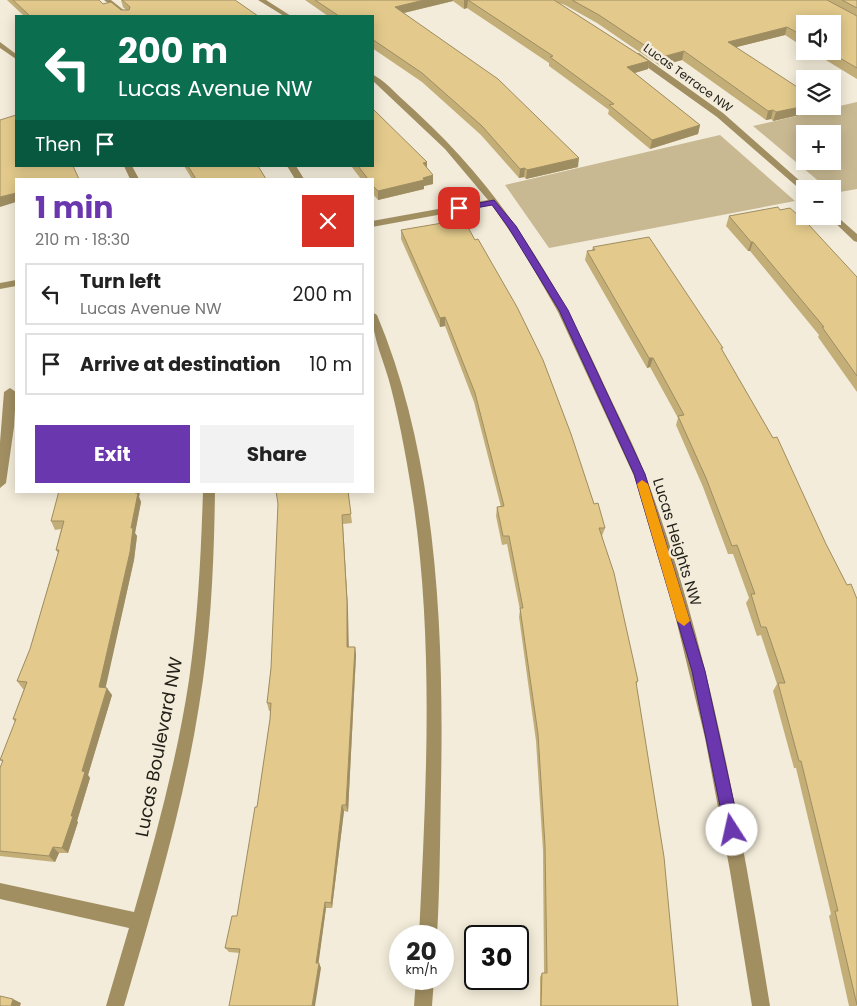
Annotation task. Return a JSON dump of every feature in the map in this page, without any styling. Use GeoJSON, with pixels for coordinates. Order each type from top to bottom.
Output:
{"type":"FeatureCollection","features":[{"type":"Feature","properties":{"kind":"street"},"geometry":{"type":"LineString","coordinates":[[107,0],[127,15]]}},
{"type":"Feature","properties":{"kind":"street"},"geometry":{"type":"LineString","coordinates":[[261,0],[286,15]]}},
{"type":"Feature","properties":{"kind":"street"},"geometry":{"type":"LineString","coordinates":[[0,44],[15,56]]}},
{"type":"Feature","properties":{"kind":"street","name":"Lucas Terrace NW"},"geometry":{"type":"LineString","coordinates":[[629,51],[670,78],[720,116],[796,181]]}},
{"type":"Feature","properties":{"kind":"street","name":"Lucas Heights NW"},"geometry":{"type":"LineString","coordinates":[[374,78],[425,123],[494,202],[523,243],[563,310],[639,474],[699,671],[726,795],[761,1006]]}},
{"type":"Feature","properties":{"kind":"street"},"geometry":{"type":"LineString","coordinates":[[292,167],[299,178]]}},
{"type":"Feature","properties":{"kind":"street"},"geometry":{"type":"LineString","coordinates":[[374,224],[494,202]]}},
{"type":"Feature","properties":{"kind":"street"},"geometry":{"type":"LineString","coordinates":[[841,224],[857,239]]}},
{"type":"Feature","properties":{"kind":"street"},"geometry":{"type":"LineString","coordinates":[[0,286],[15,283]]}},
{"type":"Feature","properties":{"kind":"street"},"geometry":{"type":"LineString","coordinates":[[374,321],[402,409],[419,491],[433,618],[436,759],[428,925]]}},
{"type":"Feature","properties":{"kind":"street"},"geometry":{"type":"LineString","coordinates":[[0,483],[8,427],[9,393]]}},
{"type":"Feature","properties":{"kind":"street","name":"Lucas Boulevard NW"},"geometry":{"type":"LineString","coordinates":[[115,1006],[168,815],[192,706],[203,618],[209,493]]}},
{"type":"Feature","properties":{"kind":"street"},"geometry":{"type":"LineString","coordinates":[[0,891],[139,922]]}},
{"type":"Feature","properties":{"kind":"street"},"geometry":{"type":"LineString","coordinates":[[423,1006],[424,990]]}},
{"type":"Feature","properties":{"kind":"shaded area"},"geometry":{"type":"Polygon","coordinates":[[[857,102],[857,189],[841,192],[841,180],[817,180],[805,170],[841,170],[841,125],[796,125],[796,162],[753,126],[801,115],[841,115],[841,106],[857,102]]]}},
{"type":"Feature","properties":{"kind":"shaded area"},"geometry":{"type":"Polygon","coordinates":[[[720,135],[795,201],[549,248],[505,185],[720,135]]]}},
{"type":"Feature","properties":{"kind":"building"},"geometry":{"type":"Polygon","coordinates":[[[13,0],[99,0],[103,4],[111,2],[121,10],[129,10],[130,7],[122,0],[235,0],[257,15],[29,15],[13,0]]]}},
{"type":"Feature","properties":{"kind":"building"},"geometry":{"type":"Polygon","coordinates":[[[315,0],[424,0],[395,7],[498,79],[579,158],[527,170],[525,168],[520,169],[482,126],[422,73],[374,40],[374,15],[338,15],[315,0]]]}},
{"type":"Feature","properties":{"kind":"building"},"geometry":{"type":"Polygon","coordinates":[[[468,0],[554,0],[649,61],[627,67],[700,125],[652,140],[609,105],[614,104],[550,57],[553,56],[468,0]]]}},
{"type":"Feature","properties":{"kind":"building"},"geometry":{"type":"Polygon","coordinates":[[[572,0],[827,0],[857,16],[857,68],[841,59],[841,15],[796,15],[796,32],[787,27],[728,42],[796,86],[796,108],[776,112],[773,110],[768,111],[684,51],[662,57],[599,15],[572,0]]]}},
{"type":"Feature","properties":{"kind":"building"},"geometry":{"type":"Polygon","coordinates":[[[842,0],[857,0],[857,8],[842,0]]]}},
{"type":"Feature","properties":{"kind":"building"},"geometry":{"type":"Polygon","coordinates":[[[374,110],[427,162],[423,163],[433,175],[423,178],[424,180],[378,191],[374,187],[374,178],[367,178],[359,167],[374,167],[374,110]]]}},
{"type":"Feature","properties":{"kind":"building"},"geometry":{"type":"Polygon","coordinates":[[[15,115],[15,167],[73,167],[79,178],[15,178],[15,193],[0,197],[0,120],[15,115]]]}},
{"type":"Feature","properties":{"kind":"building"},"geometry":{"type":"Polygon","coordinates":[[[189,167],[259,167],[265,178],[195,178],[189,167]]]}},
{"type":"Feature","properties":{"kind":"building"},"geometry":{"type":"Polygon","coordinates":[[[778,207],[780,210],[790,208],[796,213],[796,225],[809,225],[857,277],[857,376],[822,327],[824,327],[729,216],[778,207]]]}},
{"type":"Feature","properties":{"kind":"building"},"geometry":{"type":"Polygon","coordinates":[[[454,221],[455,224],[465,222],[475,240],[478,239],[517,307],[543,360],[571,434],[594,504],[598,503],[605,528],[599,528],[614,573],[638,681],[636,682],[664,857],[678,1006],[541,1006],[542,973],[547,973],[545,845],[538,734],[520,608],[523,608],[509,536],[503,536],[497,507],[504,506],[475,393],[445,317],[440,318],[401,230],[454,221]]]}},
{"type":"Feature","properties":{"kind":"building"},"geometry":{"type":"Polygon","coordinates":[[[649,237],[723,348],[721,348],[773,438],[777,437],[826,544],[847,585],[851,584],[857,599],[857,1005],[835,911],[838,911],[801,761],[799,761],[778,683],[785,683],[766,627],[761,627],[751,594],[755,594],[737,545],[732,546],[706,478],[678,416],[684,415],[653,358],[649,358],[587,251],[595,250],[593,247],[649,237]]]}},
{"type":"Feature","properties":{"kind":"building"},"geometry":{"type":"Polygon","coordinates":[[[58,493],[138,493],[131,528],[133,528],[130,552],[99,687],[107,688],[82,771],[85,772],[71,816],[73,816],[62,848],[53,847],[49,856],[0,851],[0,768],[3,760],[0,760],[16,719],[13,719],[27,682],[17,681],[30,649],[59,550],[56,550],[64,521],[51,521],[58,493]]]}},
{"type":"Feature","properties":{"kind":"building"},"geometry":{"type":"Polygon","coordinates":[[[276,493],[348,493],[351,514],[342,515],[347,601],[347,647],[355,647],[346,805],[342,805],[331,903],[325,902],[316,963],[319,963],[312,1006],[229,1006],[240,949],[225,948],[232,916],[237,916],[255,807],[257,807],[270,719],[271,703],[267,703],[271,668],[278,504],[276,493]]]}},
{"type":"Feature","properties":{"kind":"building"},"geometry":{"type":"Polygon","coordinates":[[[0,996],[13,999],[11,1006],[0,1006],[0,996]]]}},
{"type":"Feature","properties":{"kind":"slow traffic"},"geometry":{"type":"LineString","coordinates":[[642,484],[684,621]]}},
{"type":"Feature","properties":{"kind":"route"},"geometry":{"type":"LineString","coordinates":[[459,208],[494,202],[512,226],[539,268],[585,352],[639,474],[699,671],[732,830]]}}]}
